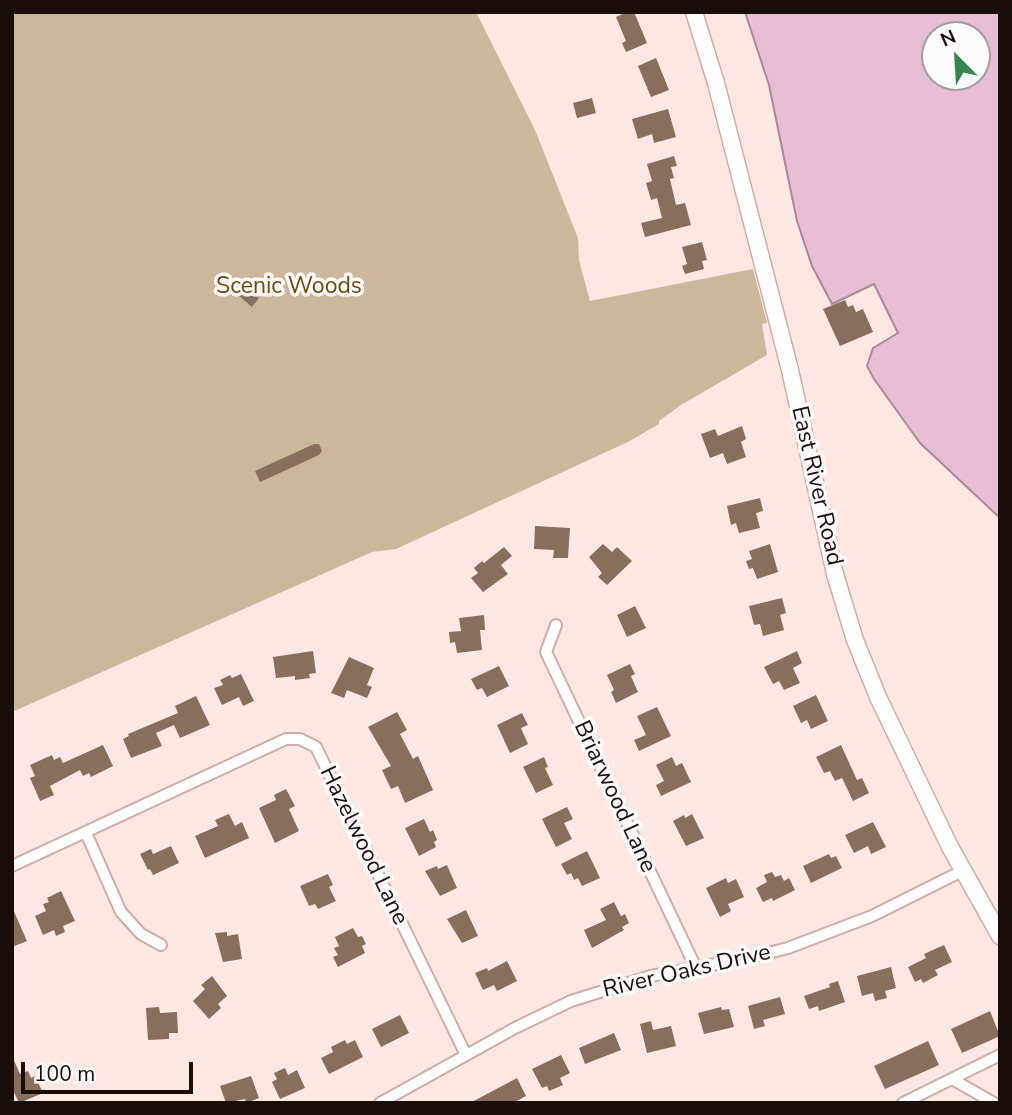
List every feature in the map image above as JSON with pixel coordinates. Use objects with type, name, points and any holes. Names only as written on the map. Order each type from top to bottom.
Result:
[{"type":"main road","name":"East River Road","points":[[694,12],[716,83],[790,370],[844,607],[878,697],[962,871],[1000,936]]},
{"type":"street","name":"Briarwood Lane","points":[[556,625],[546,652],[695,968]]},
{"type":"street","name":"Hazelwood Lane","points":[[12,866],[286,739],[300,739],[316,747],[466,1055]]},
{"type":"street","points":[[86,833],[121,912],[141,934],[161,945]]},
{"type":"street","name":"River Oaks Drive","points":[[380,1103],[514,1028],[571,1001],[634,980],[758,956],[830,933],[920,894],[962,871]]},
{"type":"street","points":[[903,1103],[1000,1055]]},
{"type":"street","points":[[952,1079],[994,1103]]},
{"type":"green space","name":"Scenic Woods","points":[[12,12],[476,12],[535,130],[578,238],[579,260],[590,301],[753,269],[767,323],[762,324],[767,355],[681,405],[659,421],[659,424],[630,441],[396,549],[372,552],[12,712]]},
{"type":"shaded area","points":[[745,12],[1000,12],[1000,518],[920,443],[867,366],[873,348],[898,333],[874,284],[832,304],[812,266],[797,221],[769,85]]},
{"type":"building","points":[[634,12],[647,43],[626,52],[622,43],[626,41],[616,17]]},
{"type":"building","points":[[656,58],[669,90],[651,97],[638,66]]},
{"type":"building","points":[[592,98],[596,113],[577,118],[573,103]]},
{"type":"building","points":[[668,109],[676,137],[654,143],[652,134],[638,139],[632,119]]},
{"type":"building","points":[[674,156],[677,166],[671,167],[674,178],[670,179],[676,205],[685,203],[691,225],[645,237],[641,223],[662,218],[657,198],[651,200],[646,183],[652,181],[647,164]]},
{"type":"building","points":[[702,242],[707,260],[702,261],[704,269],[685,274],[682,266],[687,264],[682,247]]},
{"type":"building","points":[[252,279],[260,285],[253,293],[259,298],[252,307],[239,296]]},
{"type":"building","points":[[845,300],[848,307],[853,305],[856,312],[863,309],[873,332],[840,346],[823,309]]},
{"type":"building","points":[[742,426],[746,439],[741,442],[746,457],[727,464],[723,453],[710,458],[701,434],[715,429],[718,436]]},
{"type":"building","points":[[319,444],[322,451],[319,455],[260,482],[255,471]]},
{"type":"building","points":[[760,498],[763,511],[756,513],[760,528],[739,533],[736,523],[731,525],[727,506]]},
{"type":"building","points":[[535,526],[570,528],[568,558],[553,558],[554,550],[534,549]]},
{"type":"building","points":[[603,544],[612,552],[617,547],[632,561],[607,585],[598,577],[602,573],[589,557]]},
{"type":"building","points":[[770,544],[778,572],[757,579],[753,568],[749,569],[746,561],[752,559],[749,551]]},
{"type":"building","points":[[504,547],[512,556],[501,565],[508,574],[483,592],[471,578],[478,573],[474,568]]},
{"type":"building","points":[[782,598],[786,613],[780,615],[784,630],[763,636],[760,624],[754,625],[749,606]]},
{"type":"building","points":[[635,606],[646,628],[627,637],[617,615]]},
{"type":"building","points":[[484,615],[485,630],[480,630],[482,650],[457,653],[455,642],[450,643],[449,632],[461,631],[459,618]]},
{"type":"building","points":[[313,651],[316,673],[309,674],[310,678],[276,678],[273,657]]},
{"type":"building","points":[[797,651],[802,663],[793,668],[800,683],[784,690],[779,681],[773,684],[764,667]]},
{"type":"building","points":[[349,657],[374,668],[367,685],[372,687],[367,698],[347,690],[344,698],[331,693]]},
{"type":"building","points":[[630,664],[635,674],[631,676],[638,692],[616,703],[607,675]]},
{"type":"building","points":[[499,666],[509,686],[487,697],[482,688],[477,690],[471,679]]},
{"type":"building","points":[[241,674],[254,701],[243,706],[239,697],[222,705],[214,688],[223,685],[220,680]]},
{"type":"building","points":[[816,695],[828,721],[811,729],[807,720],[801,723],[793,706]]},
{"type":"building","points":[[196,696],[210,725],[180,738],[174,725],[156,733],[162,746],[131,758],[123,739],[129,736],[128,734],[178,713],[175,706]]},
{"type":"building","points":[[657,707],[671,736],[639,751],[634,740],[646,735],[637,716]]},
{"type":"building","points":[[397,712],[407,730],[400,734],[413,759],[418,756],[433,790],[405,803],[398,786],[391,789],[382,770],[391,766],[368,727]]},
{"type":"building","points":[[522,713],[528,725],[521,728],[528,744],[510,753],[497,725]]},
{"type":"building","points":[[103,745],[113,766],[91,777],[89,773],[83,776],[80,770],[50,786],[54,795],[40,801],[30,778],[35,776],[30,765],[52,755],[54,760],[60,757],[63,763]]},
{"type":"building","points":[[841,745],[857,780],[862,778],[869,793],[853,801],[842,778],[835,781],[830,771],[824,773],[816,757]]},
{"type":"building","points":[[544,757],[548,767],[545,768],[553,785],[536,793],[523,767]]},
{"type":"building","points":[[672,757],[676,766],[682,763],[691,782],[661,796],[656,785],[664,781],[656,765]]},
{"type":"building","points":[[286,789],[295,806],[289,809],[299,831],[275,843],[259,808],[276,800],[274,795]]},
{"type":"building","points":[[567,807],[573,819],[564,823],[572,839],[556,847],[542,819]]},
{"type":"building","points":[[229,814],[235,826],[242,822],[249,838],[205,858],[195,836],[218,826],[215,820]]},
{"type":"building","points":[[692,814],[704,838],[686,846],[673,821]]},
{"type":"building","points":[[424,819],[437,840],[434,842],[436,847],[419,856],[405,828]]},
{"type":"building","points":[[873,822],[886,847],[871,854],[868,846],[854,853],[845,835]]},
{"type":"building","points":[[171,846],[179,863],[153,875],[140,854],[151,849],[153,854]]},
{"type":"building","points":[[587,851],[600,878],[582,886],[578,878],[574,880],[571,873],[567,875],[561,864]]},
{"type":"building","points":[[829,854],[831,858],[836,856],[842,868],[811,883],[803,866]]},
{"type":"building","points":[[447,865],[457,888],[440,896],[425,871]]},
{"type":"building","points":[[772,872],[775,877],[781,875],[784,881],[789,878],[795,890],[773,901],[772,898],[763,902],[756,888],[767,882],[764,875]]},
{"type":"building","points":[[328,874],[333,885],[329,887],[336,901],[318,909],[315,904],[309,906],[300,886]]},
{"type":"building","points":[[726,878],[728,883],[736,879],[744,897],[728,904],[731,911],[720,917],[706,888]]},
{"type":"building","points":[[61,891],[75,921],[63,926],[65,932],[56,936],[54,930],[43,935],[35,916],[46,911],[43,904],[49,902],[47,898]]},
{"type":"building","points":[[614,902],[621,916],[625,914],[629,923],[622,927],[624,930],[592,948],[584,930],[606,920],[600,909]]},
{"type":"building","points":[[12,907],[27,941],[12,947]]},
{"type":"building","points":[[466,910],[478,936],[462,943],[447,919]]},
{"type":"building","points":[[353,928],[366,944],[362,946],[365,953],[338,967],[333,957],[338,955],[334,948],[339,946],[335,937]]},
{"type":"building","points":[[227,932],[227,936],[238,934],[242,959],[223,962],[215,933]]},
{"type":"building","points":[[944,945],[952,962],[935,970],[938,975],[923,983],[921,979],[915,982],[908,967],[926,958],[924,954]]},
{"type":"building","points":[[507,961],[517,981],[497,991],[494,985],[483,990],[475,973],[487,968],[488,971]]},
{"type":"building","points":[[891,967],[896,988],[885,991],[887,998],[875,1001],[873,993],[862,996],[857,976]]},
{"type":"building","points":[[212,976],[227,996],[218,1004],[221,1008],[209,1019],[193,1001],[205,989],[201,985]]},
{"type":"building","points":[[838,981],[845,1002],[819,1011],[818,1006],[809,1009],[804,996],[830,987],[829,984]]},
{"type":"building","points":[[780,997],[785,1014],[763,1020],[765,1026],[754,1029],[748,1006]]},
{"type":"building","points":[[159,1007],[160,1013],[177,1012],[178,1033],[169,1033],[169,1039],[148,1040],[146,1008]]},
{"type":"building","points":[[721,1007],[722,1010],[729,1009],[734,1027],[704,1034],[698,1013]]},
{"type":"building","points":[[990,1011],[1000,1036],[962,1053],[951,1029]]},
{"type":"building","points":[[400,1015],[409,1033],[381,1047],[372,1029]]},
{"type":"building","points":[[651,1021],[653,1030],[671,1026],[676,1046],[647,1053],[640,1024]]},
{"type":"building","points":[[614,1033],[621,1050],[585,1064],[579,1048]]},
{"type":"building","points":[[345,1040],[347,1044],[355,1040],[363,1057],[329,1074],[321,1058],[333,1052],[331,1047]]},
{"type":"building","points":[[928,1041],[939,1065],[885,1089],[874,1066]]},
{"type":"building","points":[[561,1055],[570,1073],[560,1078],[563,1085],[549,1091],[547,1086],[542,1088],[532,1069]]},
{"type":"building","points":[[12,1056],[20,1074],[28,1071],[31,1078],[35,1076],[43,1093],[19,1103],[12,1088]]},
{"type":"building","points":[[285,1068],[288,1075],[297,1070],[305,1088],[280,1099],[272,1082],[277,1079],[274,1073]]},
{"type":"building","points":[[251,1076],[259,1098],[246,1103],[245,1099],[226,1103],[220,1086]]},
{"type":"building","points":[[517,1078],[526,1096],[513,1103],[470,1103]]}]
